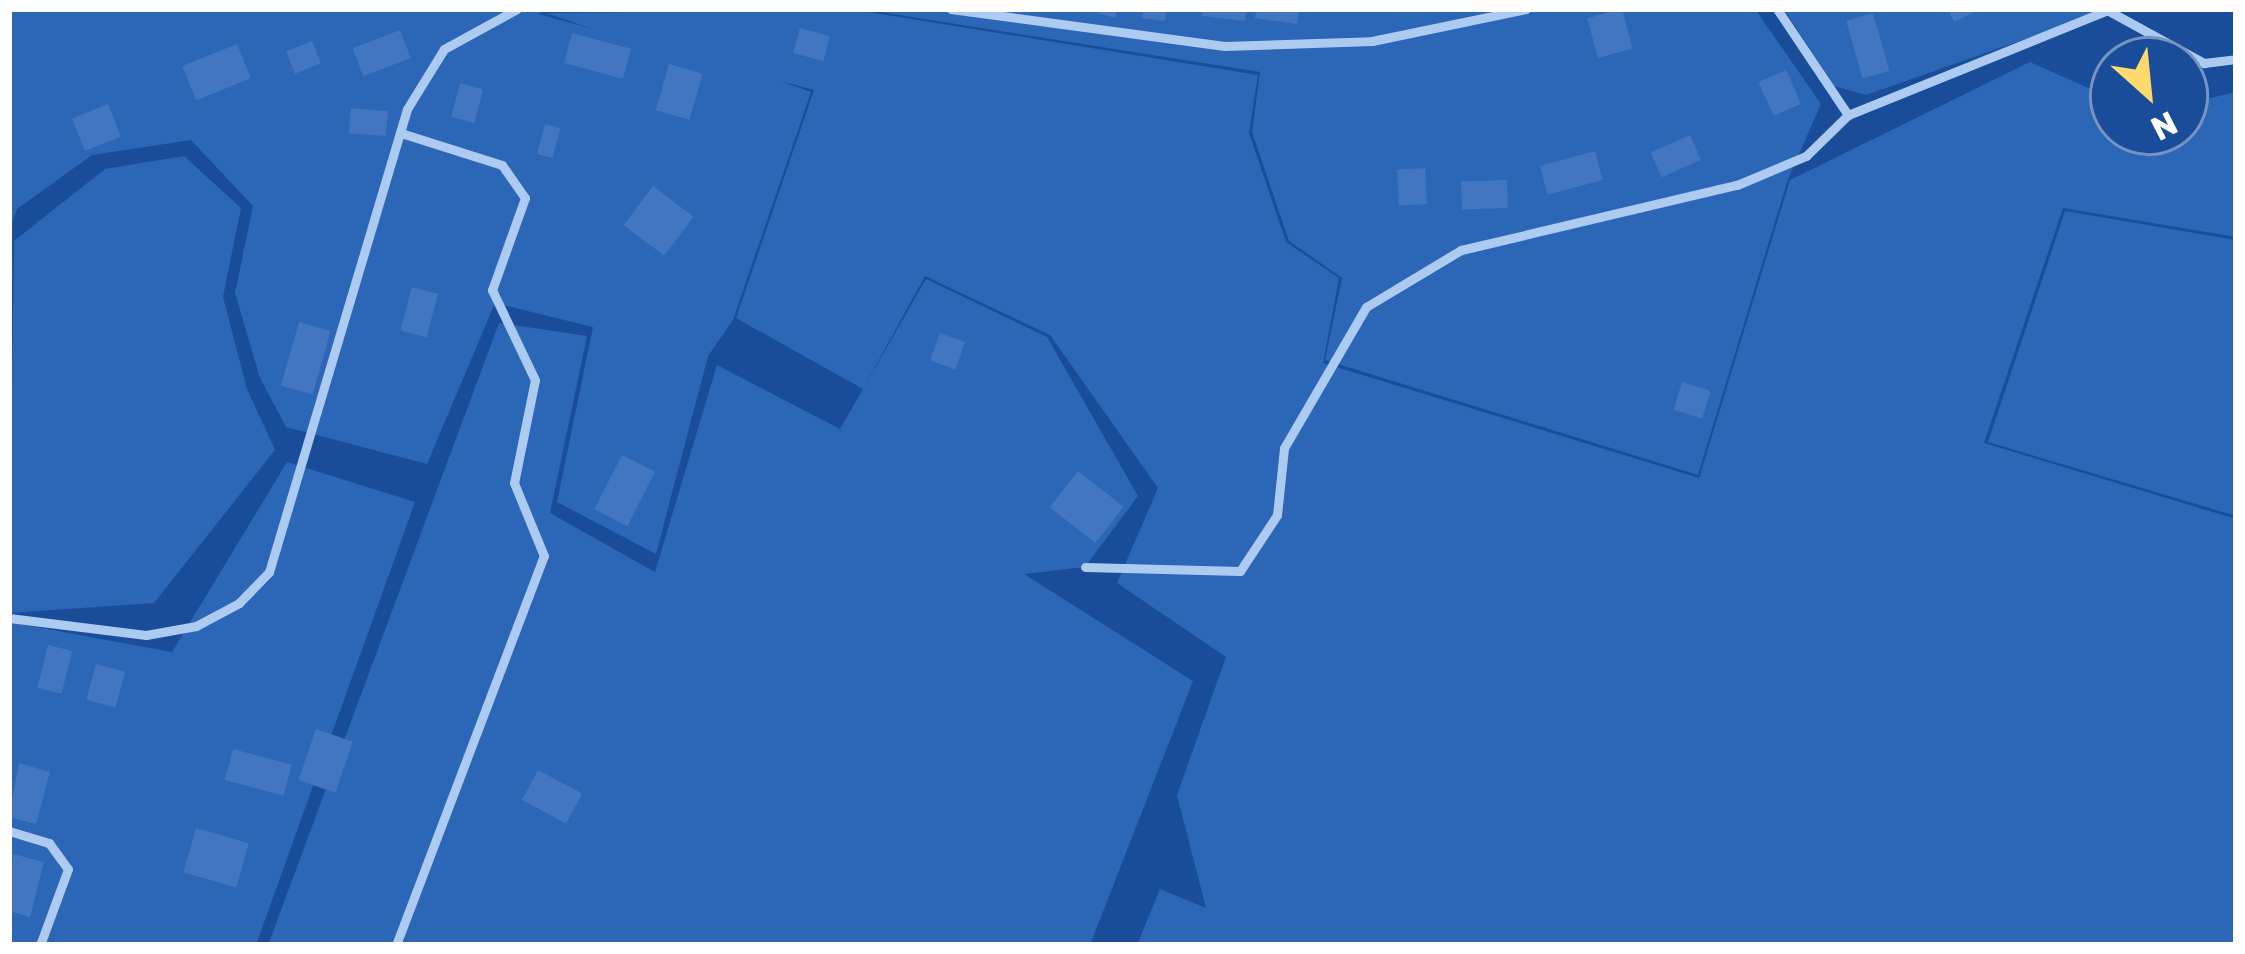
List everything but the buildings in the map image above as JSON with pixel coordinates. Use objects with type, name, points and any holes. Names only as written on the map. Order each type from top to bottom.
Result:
[{"type":"lane","points":[[9,618],[146,635],[196,626],[239,603],[269,572],[406,109],[444,49],[517,9]]},
{"type":"lane","points":[[951,9],[1226,46],[1372,41],[1526,9]]},
{"type":"lane","points":[[1778,9],[1848,115]]},
{"type":"lane","points":[[1085,567],[1240,571],[1277,515],[1284,448],[1366,307],[1461,250],[1737,185],[1806,156],[1848,115],[2109,9],[2204,63],[2236,59]]},
{"type":"lane","points":[[396,945],[544,556],[514,483],[535,380],[492,290],[525,198],[502,165],[401,134]]},
{"type":"lane","points":[[9,831],[49,843],[68,869],[40,945]]},
{"type":"shaded area","points":[[9,9],[550,9],[538,14],[593,29],[546,13],[850,9],[1258,75],[1249,133],[1286,242],[1339,278],[1323,363],[1699,478],[1790,180],[2030,62],[2089,88],[2089,156],[2209,156],[2209,98],[2236,92],[2236,237],[2063,208],[1984,443],[2236,519],[2236,945],[1137,945],[1160,889],[1206,908],[1177,795],[1226,657],[1117,583],[1158,488],[1050,335],[925,276],[863,389],[736,318],[814,90],[780,81],[811,92],[733,320],[708,356],[656,554],[557,502],[593,327],[495,303],[427,464],[286,427],[260,378],[235,293],[253,206],[191,140],[92,155],[17,209],[9,231]]},
{"type":"shaded area","points":[[861,9],[1755,9],[1821,104],[1788,179],[1698,475],[1325,360],[1342,278],[1289,241],[1252,132],[1260,72]]},
{"type":"shaded area","points":[[1784,9],[2111,9],[1866,95],[1834,86]]},
{"type":"shaded area","points":[[184,156],[241,208],[223,297],[247,389],[275,450],[154,603],[9,613],[14,241],[105,169]]},
{"type":"shaded area","points":[[2065,211],[2236,240],[2236,516],[1988,442]]},
{"type":"shaded area","points":[[926,279],[1047,337],[1138,496],[1085,567],[1024,574],[1193,681],[1090,945],[268,945],[499,323],[587,336],[550,513],[655,572],[717,365],[840,429]]},
{"type":"shaded area","points":[[287,462],[415,502],[256,945],[9,945],[9,622],[172,652]]}]
